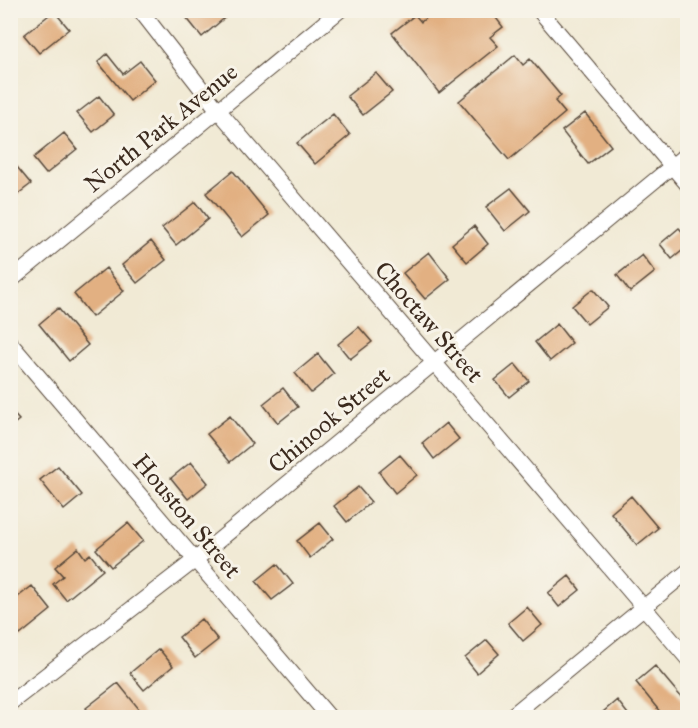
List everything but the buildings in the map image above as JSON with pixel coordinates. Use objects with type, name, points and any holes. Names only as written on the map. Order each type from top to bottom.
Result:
[{"type":"street","name":"Choctaw Street","points":[[140,10],[218,110],[687,659]]},
{"type":"street","name":"North Park Avenue","points":[[10,281],[339,10]]},
{"type":"street","points":[[539,10],[687,185]]},
{"type":"street","name":"Chinook Street","points":[[10,703],[195,560],[687,153]]},
{"type":"street","name":"Houston Street","points":[[10,343],[330,717]]},
{"type":"street","points":[[509,717],[687,571]]}]
